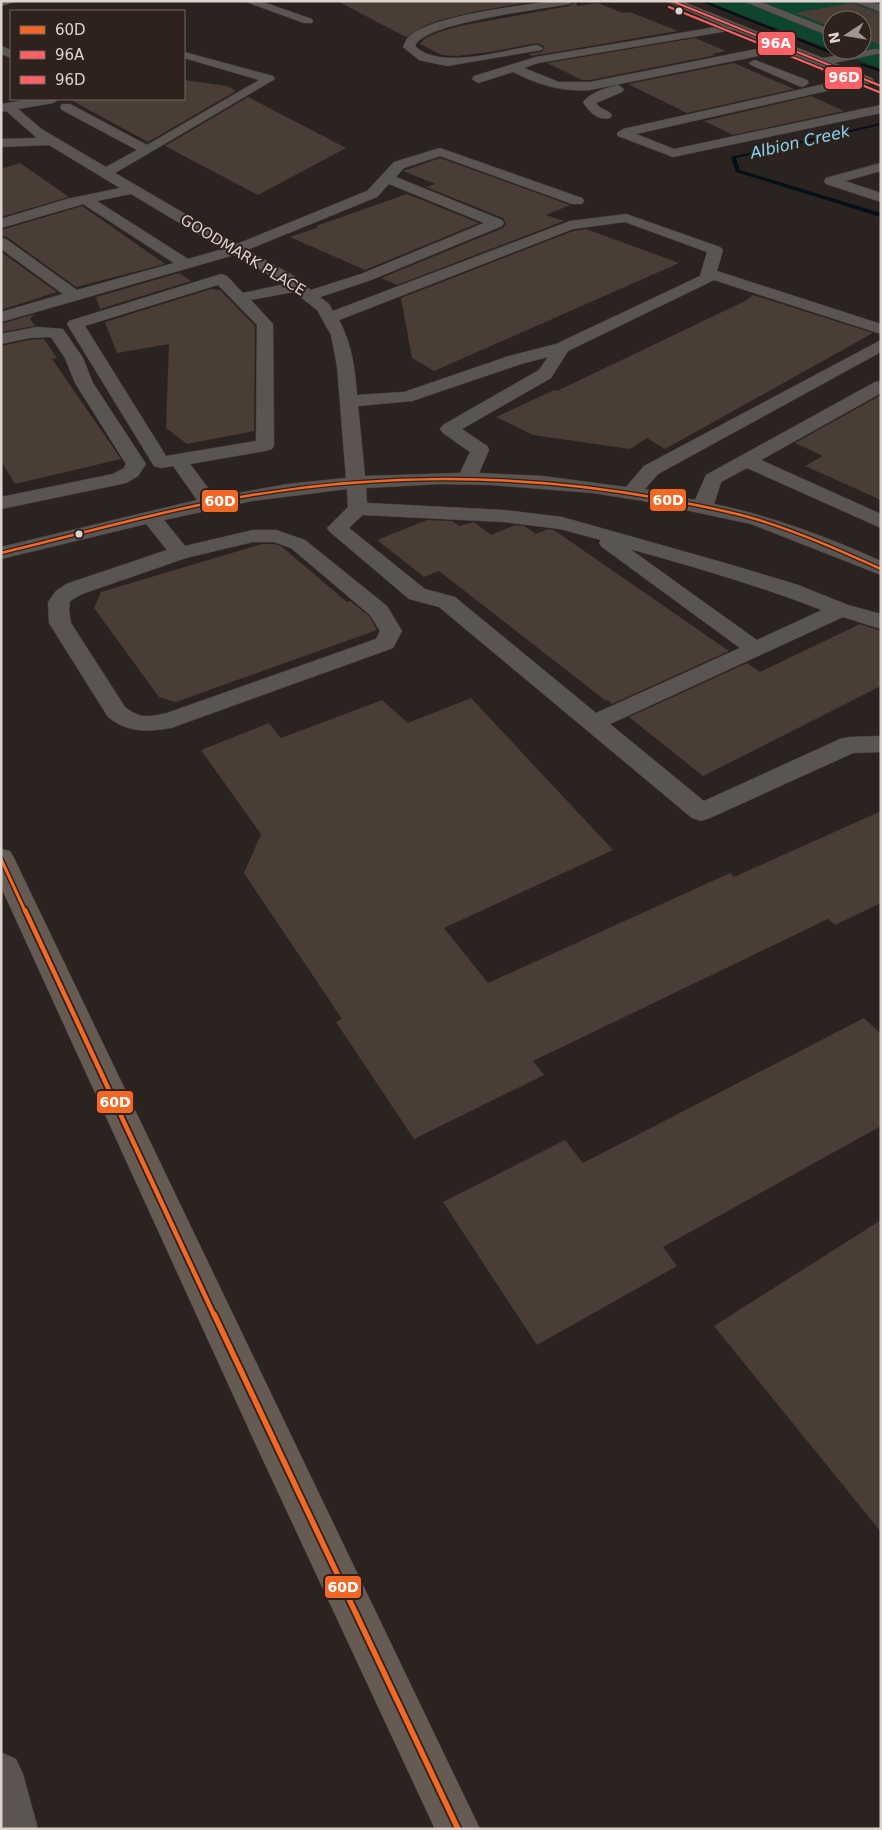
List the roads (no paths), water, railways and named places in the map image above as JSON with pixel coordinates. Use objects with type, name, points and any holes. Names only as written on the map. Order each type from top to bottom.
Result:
[{"type":"main road","points":[[1,3],[13,1]]},
{"type":"main road","points":[[1,858],[307,1512],[458,1829]]},
{"type":"street","points":[[249,1],[308,21]]},
{"type":"street","points":[[547,46],[452,63],[440,63],[426,59],[409,47],[415,36],[440,26],[569,1]]},
{"type":"street","points":[[671,1],[881,86]]},
{"type":"street","points":[[748,1],[822,30]]},
{"type":"street","points":[[857,1],[881,9]]},
{"type":"street","points":[[680,22],[708,16]]},
{"type":"street","points":[[478,79],[536,60],[734,27]]},
{"type":"street","points":[[699,32],[716,40]]},
{"type":"street","points":[[734,47],[803,83]]},
{"type":"street","points":[[606,115],[594,110],[589,102],[598,96],[624,87],[753,58],[784,47]]},
{"type":"street","points":[[822,62],[878,53]]},
{"type":"street","points":[[514,68],[548,85],[572,88],[753,58],[801,54]]},
{"type":"street","points":[[105,172],[147,150],[269,79],[185,55]]},
{"type":"street","points":[[864,79],[623,133],[673,153],[881,109]]},
{"type":"street","points":[[12,108],[48,100]]},
{"type":"street","points":[[12,108],[66,107],[80,100]]},
{"type":"street","points":[[66,107],[147,150]]},
{"type":"street","name":"GOODMARK PLACE","points":[[12,108],[38,133],[304,291],[323,307],[339,335],[346,366],[350,436],[357,483],[358,509]]},
{"type":"street","points":[[1,143],[52,141]]},
{"type":"street","points":[[1,317],[236,250],[280,230],[372,194],[399,165],[440,152],[577,201]]},
{"type":"street","points":[[881,167],[831,181],[881,198]]},
{"type":"street","points":[[240,298],[304,291],[366,277],[497,223],[387,178]]},
{"type":"street","points":[[1,224],[85,199],[133,189]]},
{"type":"street","points":[[85,199],[186,264]]},
{"type":"street","points":[[330,318],[570,225],[626,218],[714,250],[707,279],[562,348],[515,360],[406,397],[348,401]]},
{"type":"street","points":[[1,242],[74,296]]},
{"type":"street","points":[[709,273],[881,329]]},
{"type":"street","points":[[221,279],[265,324],[265,445],[178,460],[162,462],[75,324],[221,279]]},
{"type":"street","points":[[1,339],[37,332],[57,333],[74,358],[84,383],[136,464],[132,472],[119,479],[122,506],[180,553]]},
{"type":"street","points":[[631,493],[651,470],[881,346]]},
{"type":"street","points":[[467,479],[480,450],[449,429],[545,374],[562,348]]},
{"type":"street","points":[[702,508],[713,479],[881,386]]},
{"type":"street","points":[[178,460],[210,504]]},
{"type":"street","points":[[746,460],[881,522]]},
{"type":"street","points":[[1,503],[122,506],[210,504],[288,490],[429,477],[534,480],[631,493],[765,522],[879,567]]},
{"type":"street","points":[[1,553],[122,506]]},
{"type":"street","points":[[881,622],[867,616],[841,610],[790,590],[725,569],[562,522],[504,516],[358,509],[337,528],[417,594],[447,602],[701,812],[849,745],[881,744]]},
{"type":"street","points":[[594,532],[756,648]]},
{"type":"street","points":[[253,536],[276,536],[298,544],[379,611],[391,631],[385,643],[364,652],[171,720],[141,725],[126,722],[116,712],[60,623],[57,608],[62,596],[74,589],[180,553],[253,536]]},
{"type":"street","points":[[593,723],[841,610]]},
{"type":"street","points":[[1,1774],[16,1829]]},
{"type":"waterway","name":"Albion Creek","points":[[704,2],[822,49]]},
{"type":"waterway","name":"Albion Creek","points":[[861,64],[881,71]]},
{"type":"waterway","name":"Albion Creek","points":[[881,124],[733,157],[738,171],[881,215]]}]
